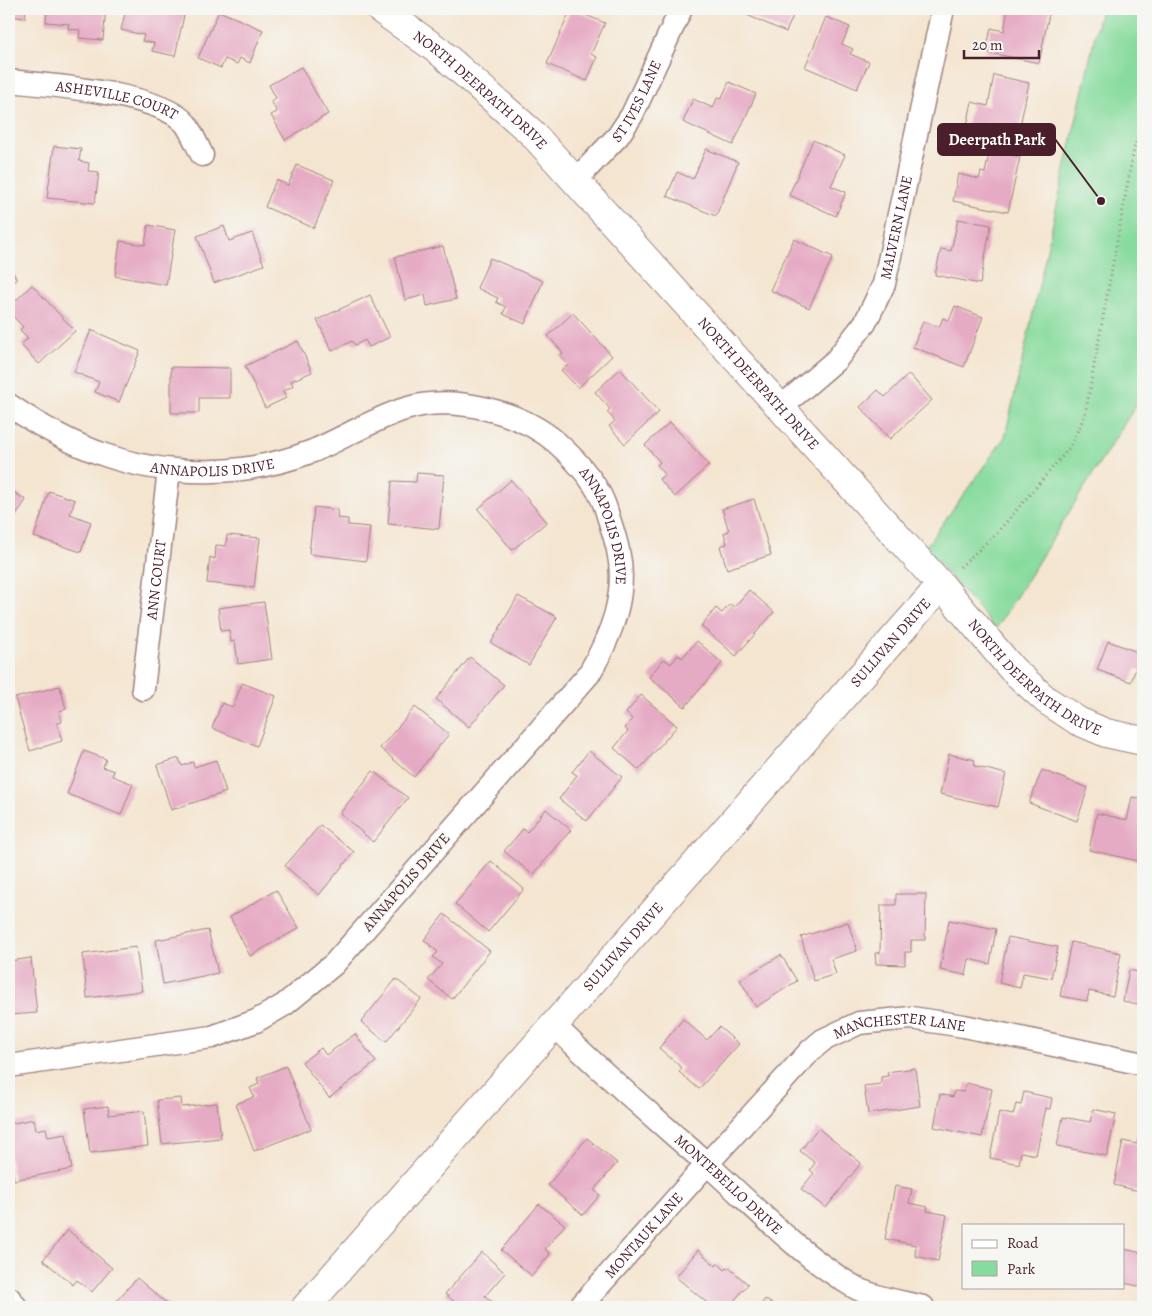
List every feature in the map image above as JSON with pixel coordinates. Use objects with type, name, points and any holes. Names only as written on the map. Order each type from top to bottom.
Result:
[{"type":"street","name":"NORTH DEERPATH DRIVE","points":[[380,9],[439,51],[532,133],[941,585],[1012,669],[1046,700],[1085,724],[1106,733],[1143,741]]},
{"type":"street","name":"ST IVES LANE","points":[[575,181],[618,136],[632,115],[681,9]]},
{"type":"street","name":"MALVERN LANE","points":[[780,408],[836,360],[865,323],[884,284],[943,9]]},
{"type":"street","name":"ASHEVILLE COURT","points":[[9,81],[92,90],[160,107],[172,113],[186,124],[202,155]]},
{"type":"street","name":"ANNAPOLIS DRIVE","points":[[9,405],[43,429],[84,449],[124,462],[169,470],[213,471],[249,468],[282,461],[313,451],[407,408],[466,405],[501,412],[520,419],[544,432],[576,460],[603,501],[618,550],[622,580],[620,601],[604,648],[589,674],[334,964],[284,1005],[256,1021],[212,1038],[9,1066]]},
{"type":"street","name":"ANN COURT","points":[[143,689],[169,470]]},
{"type":"street","name":"SULLIVAN DRIVE","points":[[306,1307],[941,585]]},
{"type":"street","name":"MANCHESTER LANE","points":[[707,1164],[811,1050],[823,1040],[859,1023],[911,1018],[964,1026],[1143,1064]]},
{"type":"street","name":"MONTEBELLO DRIVE","points":[[555,1026],[602,1073],[707,1164],[802,1251],[852,1286],[870,1294],[923,1307]]},
{"type":"street","name":"MONTAUK LANE","points":[[580,1307],[707,1164]]},
{"type":"street","points":[[9,1298],[16,1307]]},
{"type":"path","points":[[941,585],[996,534],[1070,447],[1085,415],[1134,149],[1143,120]]},
{"type":"green space","points":[[1101,9],[1143,9],[1143,394],[996,629],[925,548],[1005,437]]},
{"type":"building","points":[[9,9],[26,9],[25,18],[9,16]]},
{"type":"building","points":[[47,9],[106,9],[103,40],[79,38],[80,30],[68,29],[69,24],[46,22]]},
{"type":"building","points":[[126,9],[185,11],[175,56],[152,51],[154,43],[142,41],[144,35],[121,30]]},
{"type":"building","points":[[571,9],[605,23],[591,54],[597,57],[587,81],[547,64]]},
{"type":"building","points":[[733,9],[796,9],[786,32]]},
{"type":"building","points":[[1008,9],[1050,9],[1039,63],[986,52],[991,28],[1004,31]]},
{"type":"building","points":[[219,11],[263,30],[250,63],[240,58],[237,64],[225,59],[221,68],[198,58]]},
{"type":"building","points":[[826,17],[850,27],[842,44],[853,49],[850,54],[869,62],[857,89],[805,67]]},
{"type":"building","points":[[301,67],[328,114],[285,140],[271,115],[277,112],[271,101],[276,98],[269,85]]},
{"type":"building","points":[[994,75],[1029,83],[1017,140],[966,130],[972,102],[988,106]]},
{"type":"building","points":[[729,82],[756,94],[733,145],[683,122],[693,99],[713,108],[717,98],[721,99]]},
{"type":"building","points":[[813,140],[845,155],[831,186],[846,192],[836,216],[789,195]]},
{"type":"building","points":[[54,146],[81,149],[79,161],[89,163],[88,171],[99,172],[95,203],[47,198]]},
{"type":"building","points":[[706,149],[738,162],[716,216],[667,196],[677,172],[693,179]]},
{"type":"building","points":[[990,150],[1020,157],[1008,212],[953,201],[958,174],[979,179],[981,172],[985,173]]},
{"type":"building","points":[[297,165],[334,180],[314,228],[265,207],[276,180],[288,185]]},
{"type":"building","points":[[958,219],[991,225],[980,284],[935,275],[941,249],[951,251]]},
{"type":"building","points":[[148,225],[175,230],[166,285],[115,276],[120,241],[145,245]]},
{"type":"building","points":[[224,226],[229,241],[252,233],[264,265],[214,283],[197,236]]},
{"type":"building","points":[[794,239],[833,257],[809,308],[770,290]]},
{"type":"building","points":[[443,246],[456,299],[427,306],[425,295],[405,300],[395,257]]},
{"type":"building","points":[[490,258],[543,281],[525,324],[503,314],[506,307],[496,302],[498,298],[477,288]]},
{"type":"building","points":[[9,265],[17,280],[9,284]]},
{"type":"building","points":[[32,285],[75,331],[39,364],[21,345],[28,338],[20,330],[23,327],[9,312],[9,307]]},
{"type":"building","points":[[370,295],[390,337],[369,347],[365,340],[355,345],[352,341],[332,351],[317,320]]},
{"type":"building","points":[[955,306],[983,317],[964,367],[913,347],[923,321],[939,327],[943,318],[949,321]]},
{"type":"building","points":[[573,313],[612,356],[578,388],[561,370],[568,365],[560,356],[563,353],[548,336]]},
{"type":"building","points":[[91,330],[140,351],[119,402],[95,392],[99,382],[74,372]]},
{"type":"building","points":[[298,341],[312,372],[291,381],[293,386],[283,391],[286,398],[265,408],[245,366]]},
{"type":"building","points":[[171,367],[230,368],[230,398],[199,398],[199,413],[171,413]]},
{"type":"building","points":[[620,369],[659,412],[625,444],[609,426],[615,421],[607,412],[610,409],[595,392]]},
{"type":"building","points":[[909,374],[932,400],[890,439],[860,407],[878,390],[885,397]]},
{"type":"building","points":[[670,422],[709,465],[675,497],[659,479],[665,474],[657,465],[660,462],[645,445]]},
{"type":"building","points":[[417,473],[444,475],[439,529],[388,524],[392,481],[416,482]]},
{"type":"building","points":[[511,480],[547,522],[512,550],[478,509]]},
{"type":"building","points":[[9,489],[26,500],[9,526]]},
{"type":"building","points":[[49,491],[75,500],[70,514],[91,522],[81,552],[34,537]]},
{"type":"building","points":[[754,499],[771,555],[727,569],[720,546],[727,544],[724,533],[729,531],[722,509]]},
{"type":"building","points":[[314,507],[338,510],[337,518],[348,519],[348,525],[370,527],[366,561],[309,554]]},
{"type":"building","points":[[227,535],[260,538],[254,588],[207,583],[210,557],[215,559],[216,545],[226,546]]},
{"type":"building","points":[[749,590],[774,612],[736,656],[701,626],[716,608],[722,613],[730,604],[734,607]]},
{"type":"building","points":[[518,596],[557,617],[529,665],[491,643]]},
{"type":"building","points":[[264,602],[272,659],[238,664],[235,641],[231,642],[229,630],[221,631],[218,608]]},
{"type":"building","points":[[697,641],[722,663],[685,707],[649,677],[664,659],[671,664],[678,655],[682,658]]},
{"type":"building","points":[[1108,641],[1143,654],[1143,671],[1136,668],[1131,682],[1097,670]]},
{"type":"building","points":[[470,657],[504,685],[469,727],[436,699]]},
{"type":"building","points":[[242,683],[276,696],[257,746],[212,728],[222,703],[233,707]]},
{"type":"building","points":[[60,686],[66,709],[59,711],[62,722],[57,723],[62,741],[30,751],[15,698]]},
{"type":"building","points":[[641,695],[677,726],[639,770],[614,748],[628,731],[625,728],[632,719],[626,713]]},
{"type":"building","points":[[415,707],[449,734],[414,777],[380,748]]},
{"type":"building","points":[[84,751],[106,759],[103,767],[114,771],[112,776],[133,784],[121,815],[67,794]]},
{"type":"building","points":[[589,751],[622,777],[587,821],[559,799],[577,775],[572,772]]},
{"type":"building","points":[[949,754],[975,760],[974,766],[1006,774],[998,807],[940,794]]},
{"type":"building","points":[[179,758],[182,766],[193,762],[194,767],[216,760],[226,792],[171,810],[157,765]]},
{"type":"building","points":[[1042,770],[1088,788],[1077,821],[1029,803]]},
{"type":"building","points":[[373,771],[408,798],[373,842],[340,813]]},
{"type":"building","points":[[1132,797],[1143,799],[1143,862],[1089,850],[1097,813],[1127,820]]},
{"type":"building","points":[[546,809],[571,830],[533,875],[504,851],[523,829],[527,832]]},
{"type":"building","points":[[320,825],[354,852],[319,895],[285,866]]},
{"type":"building","points":[[491,861],[524,889],[488,932],[455,904]]},
{"type":"building","points":[[276,890],[299,928],[250,956],[230,917]]},
{"type":"building","points":[[896,894],[926,894],[925,940],[911,940],[911,952],[905,952],[905,965],[876,964],[875,953],[880,953],[881,905],[896,905]]},
{"type":"building","points":[[444,914],[490,951],[452,999],[428,980],[442,964],[433,957],[438,952],[424,940]]},
{"type":"building","points":[[949,920],[996,929],[990,964],[969,959],[966,975],[940,970]]},
{"type":"building","points":[[848,922],[857,951],[831,959],[836,974],[814,981],[801,937]]},
{"type":"building","points":[[208,930],[218,973],[163,984],[156,940]]},
{"type":"building","points":[[1008,937],[1058,947],[1051,978],[1023,973],[1020,988],[999,983]]},
{"type":"building","points":[[1071,942],[1121,953],[1113,996],[1089,991],[1087,1001],[1060,996]]},
{"type":"building","points":[[136,947],[142,991],[87,998],[83,954]]},
{"type":"building","points":[[781,955],[797,981],[756,1007],[740,980]]},
{"type":"building","points":[[31,958],[37,1013],[9,1015],[9,961]]},
{"type":"building","points":[[1129,970],[1143,973],[1143,1005],[1123,1001]]},
{"type":"building","points":[[396,979],[421,999],[386,1042],[361,1022]]},
{"type":"building","points":[[683,1019],[707,1040],[719,1027],[739,1044],[699,1089],[679,1072],[682,1068],[659,1048]]},
{"type":"building","points":[[355,1034],[376,1062],[329,1098],[302,1062],[321,1048],[326,1055]]},
{"type":"building","points":[[286,1066],[311,1129],[254,1151],[236,1104],[254,1097],[250,1088],[259,1084],[257,1078]]},
{"type":"building","points":[[915,1068],[920,1106],[868,1114],[864,1086],[881,1084],[881,1077],[888,1076],[887,1072]]},
{"type":"building","points":[[966,1083],[992,1089],[982,1137],[934,1127],[940,1094],[953,1097],[954,1091],[964,1092]]},
{"type":"building","points":[[1024,1092],[1052,1098],[1050,1109],[1046,1108],[1036,1155],[1021,1152],[1019,1164],[990,1158],[999,1112],[1013,1115],[1016,1104],[1021,1105]]},
{"type":"building","points":[[181,1098],[182,1107],[217,1103],[221,1138],[162,1144],[157,1100]]},
{"type":"building","points":[[108,1106],[109,1115],[144,1111],[148,1146],[90,1153],[84,1109]]},
{"type":"building","points":[[1093,1109],[1116,1114],[1107,1156],[1057,1146],[1063,1117],[1090,1122]]},
{"type":"building","points":[[34,1119],[36,1130],[46,1128],[48,1137],[66,1134],[72,1169],[14,1180],[9,1153],[9,1124]]},
{"type":"building","points":[[818,1128],[861,1163],[826,1208],[801,1189],[814,1173],[810,1170],[815,1163],[800,1151]]},
{"type":"building","points":[[1139,1132],[1143,1133],[1143,1192],[1114,1185],[1123,1141],[1137,1144]]},
{"type":"building","points":[[587,1138],[617,1163],[594,1190],[600,1195],[583,1215],[548,1185]]},
{"type":"building","points":[[895,1186],[912,1189],[909,1203],[928,1207],[927,1211],[947,1215],[938,1261],[915,1256],[916,1245],[885,1239]]},
{"type":"building","points":[[539,1204],[565,1225],[545,1249],[550,1254],[532,1276],[501,1250]]},
{"type":"building","points":[[68,1230],[112,1268],[92,1292],[77,1280],[73,1285],[43,1260]]},
{"type":"building","points":[[1124,1249],[1143,1253],[1143,1287],[1124,1283]]},
{"type":"building","points":[[698,1250],[716,1266],[718,1263],[725,1270],[728,1267],[748,1284],[729,1307],[712,1307],[676,1277]]},
{"type":"building","points":[[482,1252],[505,1273],[485,1296],[498,1307],[461,1307],[445,1294]]},
{"type":"building","points":[[137,1278],[171,1307],[111,1307]]},
{"type":"building","points":[[765,1299],[776,1307],[759,1307]]},
{"type":"place","name":"Deerpath Park","points":[[1101,201]]}]
